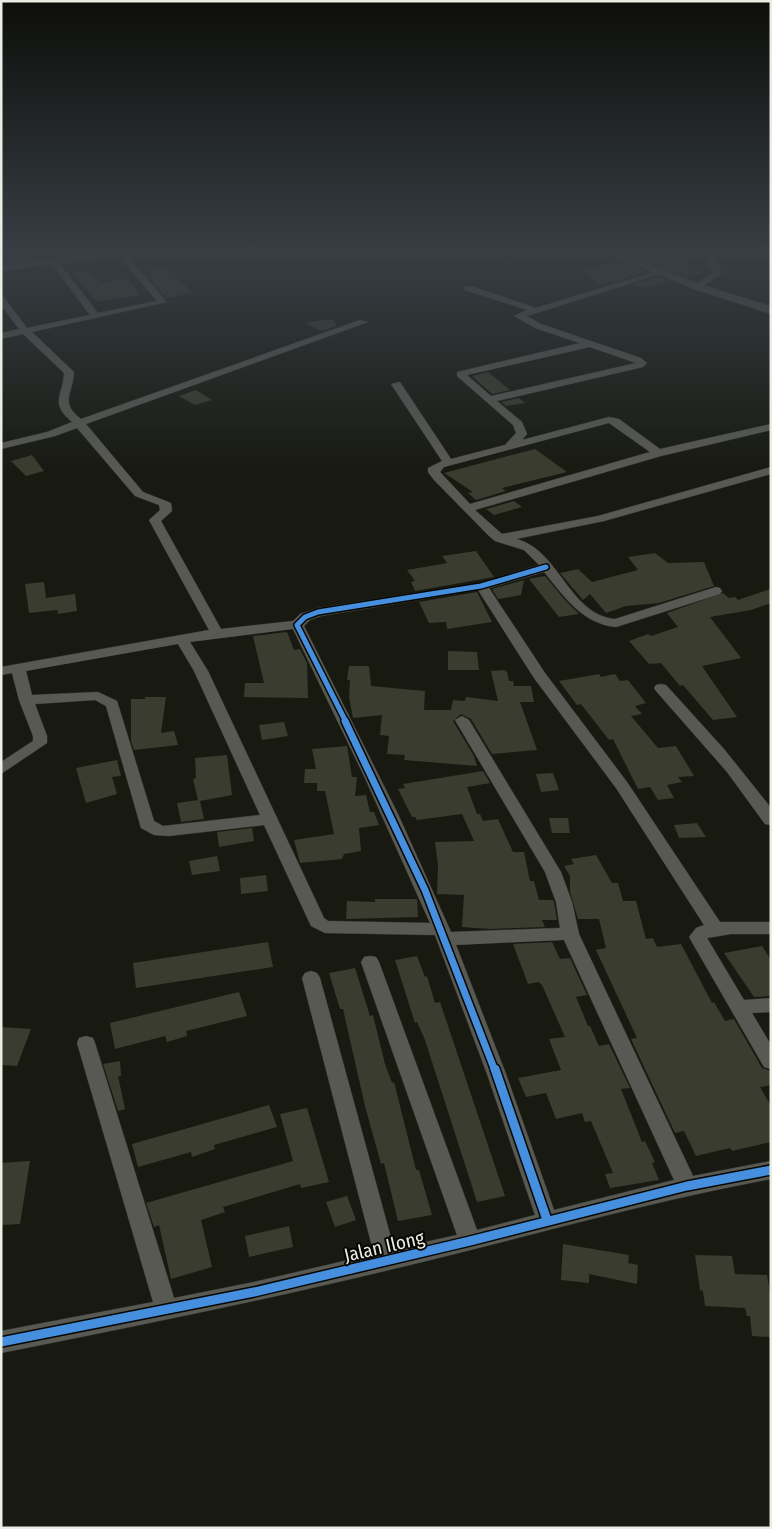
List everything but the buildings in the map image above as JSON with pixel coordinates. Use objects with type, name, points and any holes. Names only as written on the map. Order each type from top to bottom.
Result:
[{"type":"street","points":[[22,326],[69,372],[64,389],[65,409],[139,494],[165,503],[166,511],[155,520],[217,632]]},
{"type":"street","points":[[1,336],[51,326]]},
{"type":"street","points":[[1,446],[51,434],[159,393],[350,326]]},
{"type":"street","points":[[490,399],[636,367],[642,363],[542,326]]},
{"type":"street","points":[[509,447],[522,434],[521,429],[490,399],[460,374],[590,344]]},
{"type":"street","points":[[396,384],[448,462]]},
{"type":"street","points":[[658,453],[615,422],[609,420],[448,462],[436,466],[434,472],[498,538],[526,546],[587,611],[599,620],[609,624],[716,591]]},
{"type":"street","points":[[468,508],[658,453],[771,427]]},
{"type":"street","points":[[498,538],[579,524],[771,470]]},
{"type":"street","points":[[1,671],[217,632],[297,626],[305,617],[318,612],[481,586],[546,566]]},
{"type":"street","points":[[481,586],[539,675],[622,785],[715,928]]},
{"type":"street","points":[[297,626],[354,738],[443,934],[514,1118],[547,1220]]},
{"type":"street","points":[[182,639],[201,671],[313,917],[320,924],[335,927],[443,934],[570,934]]},
{"type":"street","points":[[1,770],[40,743],[40,736],[26,700],[18,668]]},
{"type":"street","points":[[661,688],[760,802],[771,820]]},
{"type":"street","points":[[26,700],[98,696],[112,704],[147,824],[153,829],[169,831],[270,819]]},
{"type":"street","points":[[462,720],[553,872],[564,902],[570,934],[687,1186]]},
{"type":"street","points":[[771,928],[715,928],[702,931],[698,937],[771,1062]]},
{"type":"street","points":[[370,962],[470,1242]]},
{"type":"street","points":[[311,978],[386,1261]]},
{"type":"street","points":[[739,1007],[771,1005]]},
{"type":"street","points":[[86,1043],[166,1308]]},
{"type":"street","name":"Jalan Ilong","points":[[1,1342],[81,1328],[166,1308],[254,1292],[470,1242],[547,1220],[687,1186],[771,1170]]},
{"type":"cycle path","points":[[546,567],[481,586],[318,612],[305,617],[297,625],[372,776],[408,852],[441,929],[497,1074],[547,1220]]},
{"type":"cycle path","points":[[1,1342],[254,1292],[470,1241],[687,1186],[771,1170]]}]
